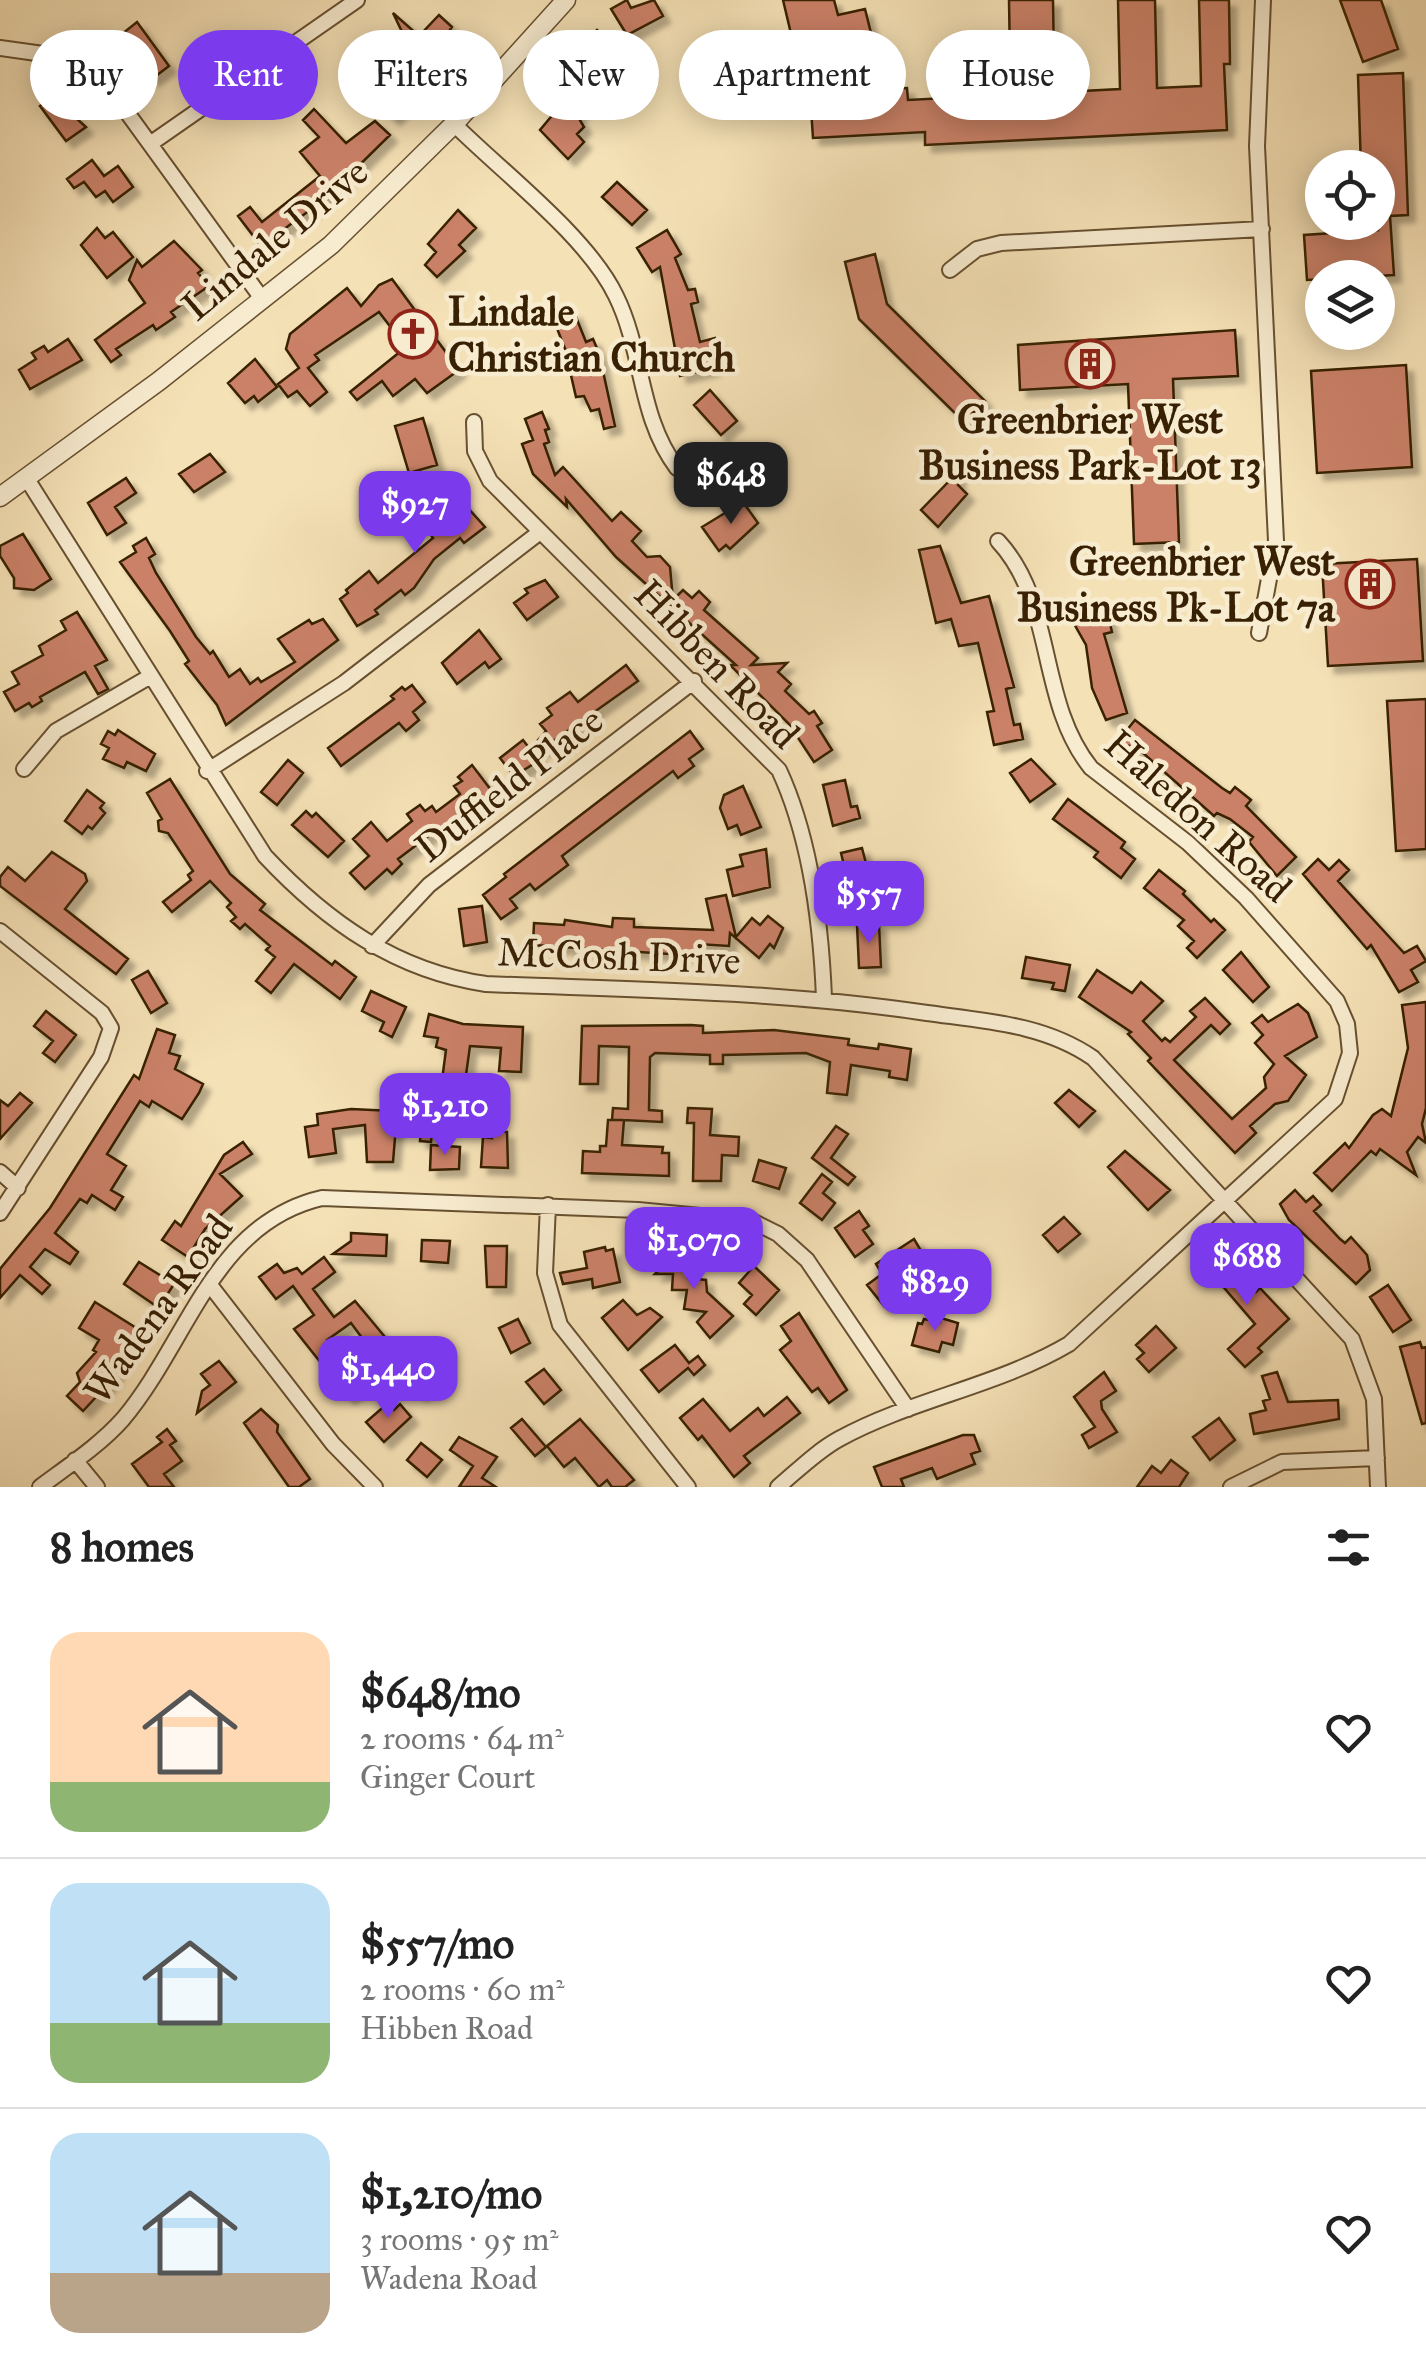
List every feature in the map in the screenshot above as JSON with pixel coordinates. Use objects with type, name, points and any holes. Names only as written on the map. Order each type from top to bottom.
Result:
[{"type":"street","points":[[150,144],[357,0]]},
{"type":"street","name":"Lindale Drive","points":[[0,497],[28,480],[331,245],[454,124],[566,0]]},
{"type":"street","points":[[1260,632],[1276,541],[1257,146],[1263,0]]},
{"type":"street","points":[[0,48],[56,53],[84,62],[105,82],[264,300]]},
{"type":"street","points":[[454,124],[598,267],[622,310],[652,429],[677,468]]},
{"type":"street","points":[[950,270],[977,249],[1001,244],[1262,230]]},
{"type":"street","name":"Hibben Road","points":[[474,422],[481,466],[540,532],[767,754],[790,794],[819,920],[824,998]]},
{"type":"street","name":"McCosh Drive","points":[[28,480],[242,826],[286,879],[372,946],[430,974],[486,984],[824,998],[1031,1028],[1076,1046],[1114,1077],[1352,1339],[1370,1378],[1378,1487]]},
{"type":"street","points":[[207,771],[344,683],[540,532]]},
{"type":"street","name":"Haledon Road","points":[[778,1487],[836,1440],[1037,1361],[1070,1344],[1335,1099],[1350,1053],[1344,1013],[1331,992],[1228,879],[1091,768],[1075,748],[1058,713],[1028,587],[998,541]]},
{"type":"street","points":[[24,769],[56,731],[149,677]]},
{"type":"street","name":"Duffield Place","points":[[372,946],[429,885],[694,681]]},
{"type":"street","points":[[0,931],[102,1014],[111,1028],[101,1057],[0,1214]]},
{"type":"street","points":[[0,1172],[18,1188]]},
{"type":"street","name":"Wadena Road","points":[[40,1487],[121,1421],[230,1253],[254,1228],[280,1212],[322,1198],[548,1205],[724,1215],[752,1221],[778,1234],[807,1260],[908,1409]]},
{"type":"street","points":[[548,1205],[544,1274],[560,1325],[688,1487]]},
{"type":"street","points":[[210,1285],[333,1444],[375,1487]]},
{"type":"street","points":[[1232,1487],[1282,1462],[1377,1458]]},
{"type":"street","points":[[75,1460],[96,1487]]},
{"type":"building","points":[[627,0],[631,8],[654,0],[663,16],[636,30],[624,30],[611,9]]},
{"type":"building","points":[[783,0],[834,0],[838,15],[865,9],[870,30],[790,30]]},
{"type":"building","points":[[1009,0],[1053,0],[1054,30],[1010,30]]},
{"type":"building","points":[[1118,0],[1155,0],[1157,88],[1201,86],[1199,0],[1229,0],[1230,64],[1224,64],[1227,130],[925,145],[925,132],[813,138],[812,120],[906,120],[906,88],[908,100],[926,99],[926,120],[1090,120],[1090,91],[1120,89]]},
{"type":"building","points":[[1340,0],[1381,0],[1398,49],[1363,62]]},
{"type":"building","points":[[393,13],[412,30],[401,30]]},
{"type":"building","points":[[439,15],[452,27],[450,30],[425,30]]},
{"type":"building","points":[[137,22],[143,30],[127,30]]},
{"type":"building","points":[[158,51],[169,66],[158,74]]},
{"type":"building","points":[[1403,73],[1408,215],[1395,216],[1395,150],[1360,150],[1358,75]]},
{"type":"building","points":[[318,113],[346,143],[375,121],[390,135],[325,199],[261,246],[238,216],[250,207],[262,222],[320,176],[300,152],[319,137],[303,120],[318,120]]},
{"type":"building","points":[[50,120],[78,120],[86,127],[66,141]]},
{"type":"building","points":[[548,120],[580,120],[584,127],[577,134],[584,142],[568,159],[540,130]]},
{"type":"building","points":[[92,160],[104,176],[118,166],[133,187],[113,202],[105,191],[96,197],[84,182],[74,188],[67,179]]},
{"type":"building","points":[[617,182],[647,210],[632,225],[602,197]]},
{"type":"building","points":[[458,210],[476,228],[459,245],[465,251],[437,277],[425,265],[436,252],[428,244]]},
{"type":"building","points":[[97,228],[105,238],[113,232],[133,257],[107,278],[81,245]]},
{"type":"building","points":[[667,230],[681,254],[675,258],[688,290],[695,289],[698,302],[691,304],[700,342],[715,338],[719,352],[710,355],[713,368],[680,376],[660,267],[652,272],[637,248]]},
{"type":"building","points":[[1304,235],[1305,240],[1392,240],[1393,260],[1306,260]]},
{"type":"building","points":[[174,241],[202,270],[198,273],[209,286],[171,312],[175,317],[156,330],[153,325],[116,349],[121,355],[111,362],[95,340],[145,303],[129,280],[137,260],[142,267]]},
{"type":"building","points":[[875,254],[887,304],[985,401],[964,422],[859,319],[845,262]]},
{"type":"building","points":[[392,279],[459,370],[427,393],[415,379],[393,396],[382,381],[357,400],[350,392],[406,347],[379,312],[315,355],[319,360],[308,368],[327,392],[310,406],[297,391],[288,397],[278,384],[299,368],[286,349],[290,334],[347,288],[361,306],[379,285]]},
{"type":"building","points":[[574,312],[586,342],[593,339],[599,353],[615,426],[604,429],[599,409],[591,411],[584,396],[576,397],[570,371],[574,371],[554,321]]},
{"type":"building","points":[[1235,330],[1238,376],[1173,379],[1179,542],[1134,544],[1128,384],[1020,390],[1018,345]]},
{"type":"building","points":[[68,339],[82,360],[30,389],[19,370],[36,359],[32,353],[44,346],[48,352]]},
{"type":"building","points":[[255,359],[277,387],[258,402],[254,396],[245,403],[228,383]]},
{"type":"building","points":[[1406,365],[1412,467],[1317,473],[1311,371]]},
{"type":"building","points":[[710,390],[737,421],[721,435],[694,405]]},
{"type":"building","points":[[542,412],[549,429],[545,430],[549,442],[544,444],[555,475],[563,467],[612,521],[621,512],[641,531],[632,541],[647,557],[660,556],[670,567],[673,600],[683,590],[692,598],[699,591],[710,602],[704,610],[758,658],[751,665],[787,663],[778,672],[791,684],[785,691],[809,714],[814,711],[822,723],[817,726],[832,750],[814,762],[789,724],[730,665],[736,665],[616,557],[566,499],[567,507],[533,474],[522,444],[533,440],[525,419]]},
{"type":"building","points":[[423,418],[437,465],[409,473],[395,426]]},
{"type":"building","points":[[752,444],[764,486],[740,493],[730,450]]},
{"type":"building","points":[[210,454],[225,472],[194,492],[179,474]]},
{"type":"building","points":[[958,472],[958,485],[967,494],[938,527],[921,510]]},
{"type":"building","points":[[126,478],[136,493],[115,507],[126,523],[107,535],[88,503]]},
{"type":"building","points":[[441,478],[485,527],[464,543],[460,538],[434,559],[414,588],[405,595],[401,590],[375,610],[378,614],[357,626],[340,599],[369,571],[378,583],[433,538],[429,532],[444,520],[423,492]]},
{"type":"building","points":[[743,502],[758,523],[730,549],[726,545],[719,551],[702,527]]},
{"type":"building","points":[[23,534],[51,579],[34,590],[14,588],[14,578],[0,556],[0,546]]},
{"type":"building","points":[[146,538],[155,554],[149,558],[156,573],[196,637],[210,654],[213,651],[229,677],[240,669],[250,684],[258,678],[261,682],[295,662],[278,639],[309,620],[312,624],[323,619],[338,640],[226,725],[217,705],[185,664],[189,661],[170,631],[120,562],[136,552],[133,546]]},
{"type":"building","points":[[940,546],[961,603],[989,596],[1014,687],[1006,689],[1014,725],[1020,724],[1023,739],[994,745],[987,712],[994,711],[978,643],[959,646],[951,619],[936,623],[919,550]]},
{"type":"building","points":[[1417,559],[1423,661],[1328,666],[1322,564]]},
{"type":"building","points":[[545,580],[558,597],[527,620],[514,603],[528,593],[525,589]]},
{"type":"building","points":[[77,612],[107,660],[95,666],[108,689],[98,694],[85,672],[40,697],[42,701],[32,707],[29,703],[15,711],[4,692],[19,684],[12,672],[43,655],[39,646],[66,630],[61,621]]},
{"type":"building","points":[[1108,615],[1112,632],[1104,634],[1127,713],[1106,720],[1092,688],[1086,645],[1073,622]]},
{"type":"building","points":[[479,630],[501,659],[489,668],[485,662],[457,684],[442,663]]},
{"type":"building","points":[[626,665],[638,681],[535,754],[540,760],[514,776],[500,758],[523,740],[530,749],[546,731],[540,724],[552,715],[547,708],[570,692],[578,702]]},
{"type":"building","points":[[412,685],[425,702],[413,712],[419,720],[406,731],[399,723],[341,766],[328,748],[394,699],[391,696],[402,687],[405,690]]},
{"type":"building","points":[[1426,699],[1426,849],[1396,851],[1387,701]]},
{"type":"building","points":[[1135,720],[1222,788],[1230,793],[1235,787],[1251,800],[1246,806],[1296,857],[1277,876],[1249,842],[1253,837],[1230,819],[1217,813],[1214,816],[1142,752],[1129,746],[1127,750],[1117,742]]},
{"type":"building","points":[[118,730],[155,754],[146,771],[127,762],[124,768],[103,759],[109,748],[101,744],[108,731],[115,735]]},
{"type":"building","points":[[690,731],[703,749],[689,759],[694,766],[678,778],[673,771],[562,856],[568,865],[535,890],[530,884],[510,899],[517,908],[501,919],[483,895],[506,877],[504,874]]},
{"type":"building","points":[[1031,759],[1055,784],[1030,802],[1010,773]]},
{"type":"building","points":[[288,760],[303,773],[277,805],[261,792]]},
{"type":"building","points":[[472,765],[494,794],[439,836],[435,831],[398,859],[402,864],[392,874],[387,869],[365,889],[350,873],[369,856],[353,839],[371,822],[387,841],[412,821],[407,814],[420,805],[425,811],[432,806],[436,812],[460,794],[454,786]]},
{"type":"building","points":[[170,779],[230,874],[265,904],[260,910],[332,965],[335,961],[356,977],[340,999],[294,964],[271,993],[256,981],[275,957],[266,950],[270,946],[245,924],[240,929],[231,921],[236,917],[227,907],[231,903],[210,881],[172,912],[163,902],[191,880],[188,875],[193,871],[168,833],[159,831],[158,821],[162,819],[147,793]]},
{"type":"building","points":[[845,780],[851,807],[857,806],[860,818],[833,826],[823,785]]},
{"type":"building","points":[[743,786],[761,827],[741,835],[737,825],[728,829],[720,808],[724,795]]},
{"type":"building","points":[[87,790],[104,803],[100,808],[105,813],[92,829],[88,826],[82,834],[65,821]]},
{"type":"building","points":[[1068,799],[1125,842],[1121,848],[1135,859],[1121,878],[1094,857],[1098,852],[1053,819]]},
{"type":"building","points":[[306,811],[312,817],[316,813],[344,841],[328,857],[292,825]]},
{"type":"building","points":[[862,848],[873,890],[851,895],[841,853]]},
{"type":"building","points":[[766,849],[770,887],[733,896],[727,870],[743,866],[740,855]]},
{"type":"building","points":[[52,852],[85,874],[87,881],[65,909],[128,959],[116,974],[0,886],[0,877],[8,867],[25,881]]},
{"type":"building","points":[[1318,859],[1329,870],[1339,860],[1349,870],[1338,881],[1404,953],[1417,946],[1426,961],[1411,970],[1418,982],[1399,992],[1371,945],[1367,949],[1303,874]]},
{"type":"building","points":[[1159,870],[1185,891],[1183,894],[1211,922],[1214,919],[1225,930],[1197,958],[1187,948],[1194,941],[1178,926],[1184,920],[1144,888]]},
{"type":"building","points":[[726,895],[736,937],[752,918],[760,925],[768,916],[783,928],[774,948],[770,944],[759,958],[730,933],[729,946],[698,944],[698,952],[684,951],[684,955],[533,945],[534,923],[564,925],[565,920],[612,927],[613,918],[634,919],[634,927],[713,930],[706,899]]},
{"type":"building","points":[[482,906],[487,942],[464,946],[459,909]]},
{"type":"building","points":[[879,924],[881,967],[859,968],[857,925]]},
{"type":"building","points":[[1241,952],[1269,987],[1253,1002],[1223,970]]},
{"type":"building","points":[[1026,957],[1070,965],[1065,991],[1052,989],[1054,983],[1022,978]]},
{"type":"building","points":[[1097,970],[1132,993],[1141,982],[1163,1001],[1143,1021],[1162,1041],[1165,1038],[1170,1042],[1196,1017],[1190,1011],[1205,998],[1230,1024],[1220,1034],[1211,1025],[1174,1060],[1232,1119],[1266,1088],[1264,1077],[1274,1064],[1255,1043],[1263,1035],[1252,1023],[1262,1015],[1268,1022],[1298,1004],[1308,1013],[1317,1037],[1285,1056],[1306,1075],[1288,1101],[1275,1104],[1250,1126],[1256,1133],[1235,1153],[1148,1061],[1151,1058],[1128,1034],[1131,1032],[1079,997]]},
{"type":"building","points":[[148,971],[167,1003],[151,1013],[132,980]]},
{"type":"building","points":[[371,991],[406,1007],[392,1037],[380,1031],[384,1022],[362,1011]]},
{"type":"building","points":[[1426,1002],[1426,1108],[1422,1124],[1426,1143],[1418,1137],[1407,1152],[1416,1175],[1380,1149],[1376,1155],[1371,1151],[1332,1191],[1314,1173],[1345,1143],[1349,1148],[1373,1115],[1382,1109],[1391,1116],[1408,1048],[1402,1005]]},
{"type":"building","points":[[46,1011],[76,1035],[55,1062],[43,1053],[53,1041],[34,1026]]},
{"type":"building","points":[[429,1014],[463,1024],[523,1027],[521,1072],[499,1071],[501,1048],[470,1046],[461,1111],[434,1110],[431,1142],[420,1141],[422,1116],[397,1114],[393,1162],[367,1162],[365,1125],[333,1129],[336,1153],[309,1157],[305,1127],[318,1125],[317,1114],[351,1109],[393,1111],[394,1096],[429,1099],[429,1094],[440,1095],[446,1050],[436,1047],[438,1038],[424,1036]]},
{"type":"building","points":[[691,1025],[703,1026],[703,1033],[774,1030],[849,1039],[848,1045],[911,1049],[907,1080],[889,1077],[890,1071],[851,1065],[847,1095],[827,1093],[830,1062],[806,1053],[723,1055],[723,1064],[710,1064],[710,1055],[655,1053],[650,1057],[649,1110],[662,1111],[662,1122],[624,1120],[622,1145],[663,1147],[662,1153],[669,1153],[669,1176],[582,1173],[583,1151],[600,1152],[600,1146],[606,1146],[608,1120],[612,1120],[613,1108],[628,1109],[629,1047],[599,1046],[598,1084],[580,1084],[582,1026]]},
{"type":"building","points":[[157,1029],[175,1035],[169,1053],[180,1056],[175,1069],[203,1084],[199,1093],[182,1119],[152,1101],[149,1107],[140,1101],[107,1154],[126,1166],[111,1190],[123,1197],[115,1210],[92,1195],[87,1203],[80,1199],[55,1233],[78,1252],[70,1264],[45,1249],[30,1267],[50,1285],[42,1294],[20,1275],[0,1298],[0,1269],[50,1208],[134,1075],[139,1079]]},
{"type":"building","points":[[1069,1090],[1095,1111],[1079,1127],[1055,1103]]},
{"type":"building","points":[[20,1093],[32,1103],[0,1139],[0,1100],[8,1106]]},
{"type":"building","points":[[688,1108],[712,1109],[710,1135],[739,1137],[738,1156],[722,1155],[721,1181],[693,1181],[694,1123],[687,1123]]},
{"type":"building","points":[[836,1126],[848,1134],[831,1158],[855,1177],[848,1185],[812,1158]]},
{"type":"building","points":[[493,1131],[507,1132],[508,1168],[481,1167],[483,1137],[492,1138]]},
{"type":"building","points":[[243,1142],[252,1154],[220,1174],[242,1196],[205,1229],[188,1257],[162,1240],[175,1221],[181,1226],[224,1155]]},
{"type":"building","points":[[431,1145],[460,1147],[459,1169],[430,1170]]},
{"type":"building","points":[[1125,1151],[1170,1190],[1148,1210],[1108,1167]]},
{"type":"building","points":[[759,1160],[786,1168],[779,1189],[753,1181]]},
{"type":"building","points":[[822,1174],[832,1182],[823,1193],[835,1203],[822,1220],[800,1203]]},
{"type":"building","points":[[1295,1190],[1306,1202],[1313,1196],[1321,1205],[1314,1211],[1340,1239],[1345,1243],[1351,1237],[1367,1255],[1370,1270],[1356,1284],[1289,1220],[1280,1204]]},
{"type":"building","points":[[859,1211],[869,1226],[863,1230],[873,1244],[855,1257],[835,1228]]},
{"type":"building","points":[[1064,1217],[1080,1234],[1058,1252],[1043,1235]]},
{"type":"building","points":[[351,1233],[387,1235],[386,1256],[333,1254],[351,1241]]},
{"type":"building","points":[[914,1239],[920,1249],[900,1262],[911,1288],[884,1306],[867,1285],[882,1274],[876,1264]]},
{"type":"building","points":[[422,1240],[450,1241],[448,1263],[421,1261]]},
{"type":"building","points":[[485,1246],[507,1246],[506,1287],[487,1287]]},
{"type":"building","points":[[605,1247],[606,1251],[613,1249],[620,1282],[593,1288],[592,1279],[563,1284],[560,1273],[587,1268],[584,1252]]},
{"type":"building","points":[[1217,1249],[1256,1292],[1260,1288],[1289,1319],[1258,1348],[1262,1352],[1245,1367],[1228,1349],[1255,1324],[1202,1262]]},
{"type":"building","points":[[661,1252],[689,1253],[688,1278],[706,1280],[707,1292],[733,1316],[710,1338],[697,1322],[706,1312],[684,1309],[687,1290],[672,1290],[673,1274],[655,1274],[660,1269]]},
{"type":"building","points":[[324,1257],[335,1272],[313,1289],[334,1317],[355,1301],[400,1355],[348,1397],[294,1329],[314,1315],[293,1286],[276,1299],[259,1277],[277,1264],[284,1273],[297,1268],[302,1274]],"holes":[[[351,1323],[368,1346],[344,1365],[327,1340]]]},
{"type":"building","points":[[139,1262],[174,1284],[159,1308],[124,1284]]},
{"type":"building","points":[[754,1266],[779,1290],[756,1315],[744,1304],[752,1295],[739,1283]]},
{"type":"building","points":[[1388,1285],[1411,1320],[1393,1332],[1370,1297]]},
{"type":"building","points":[[623,1300],[637,1315],[650,1308],[662,1317],[628,1350],[602,1318]]},
{"type":"building","points":[[95,1302],[141,1331],[110,1382],[83,1411],[67,1396],[80,1382],[77,1373],[96,1352],[93,1350],[99,1340],[79,1328]]},
{"type":"building","points":[[799,1313],[847,1390],[829,1403],[818,1388],[812,1392],[780,1350],[791,1341],[781,1326]]},
{"type":"building","points":[[941,1318],[958,1323],[953,1345],[942,1342],[939,1352],[912,1345],[918,1323],[922,1324],[924,1319],[940,1322]]},
{"type":"building","points":[[518,1319],[530,1343],[511,1353],[499,1328]]},
{"type":"building","points":[[1156,1326],[1176,1348],[1149,1372],[1137,1359],[1144,1353],[1136,1345]]},
{"type":"building","points":[[1420,1342],[1422,1348],[1426,1347],[1426,1423],[1422,1424],[1400,1347]]},
{"type":"building","points":[[675,1345],[689,1363],[698,1356],[705,1365],[694,1375],[688,1368],[659,1392],[641,1370]]},
{"type":"building","points":[[408,1350],[435,1381],[420,1394],[393,1362]]},
{"type":"building","points":[[219,1361],[236,1382],[197,1413],[202,1391],[210,1385],[201,1374]]},
{"type":"building","points":[[544,1369],[561,1390],[544,1404],[526,1382]]},
{"type":"building","points":[[1104,1372],[1116,1391],[1101,1401],[1102,1409],[1117,1432],[1089,1448],[1082,1435],[1095,1427],[1074,1397]]},
{"type":"building","points":[[1277,1372],[1288,1402],[1338,1400],[1339,1419],[1254,1434],[1250,1414],[1266,1410],[1263,1401],[1270,1399],[1262,1376]]},
{"type":"building","points":[[787,1397],[800,1413],[744,1456],[750,1463],[734,1477],[702,1436],[698,1440],[680,1418],[703,1399],[730,1431],[758,1408],[764,1416]]},
{"type":"building","points":[[388,1403],[394,1410],[400,1404],[411,1417],[384,1442],[366,1422]]},
{"type":"building","points":[[261,1409],[278,1425],[277,1432],[310,1479],[299,1487],[289,1487],[244,1423]]},
{"type":"building","points":[[1219,1418],[1235,1440],[1210,1460],[1193,1437]]},
{"type":"building","points":[[522,1419],[546,1447],[535,1456],[511,1428]]},
{"type":"building","points":[[580,1419],[634,1480],[625,1487],[612,1487],[607,1480],[599,1487],[575,1458],[564,1467],[547,1446]]},
{"type":"building","points":[[167,1429],[176,1441],[170,1445],[182,1461],[164,1474],[174,1487],[149,1487],[132,1464],[162,1442],[157,1437]]},
{"type":"building","points":[[963,1435],[974,1435],[980,1451],[971,1454],[975,1464],[937,1479],[932,1468],[901,1479],[904,1487],[882,1487],[874,1467]]},
{"type":"building","points":[[459,1437],[497,1457],[482,1478],[496,1487],[459,1487],[473,1466],[450,1450]]},
{"type":"building","points":[[421,1443],[442,1460],[427,1477],[407,1460]]},
{"type":"building","points":[[1171,1460],[1188,1473],[1179,1487],[1137,1487],[1152,1466],[1161,1473]]},
{"type":"place","name":"Lindale Christian Church","points":[[413,334]]},
{"type":"place","name":"Greenbrier West Business Park-Lot 13","points":[[1090,364]]},
{"type":"place","name":"Greenbrier West Business Pk-Lot 7a","points":[[1370,584]]}]
